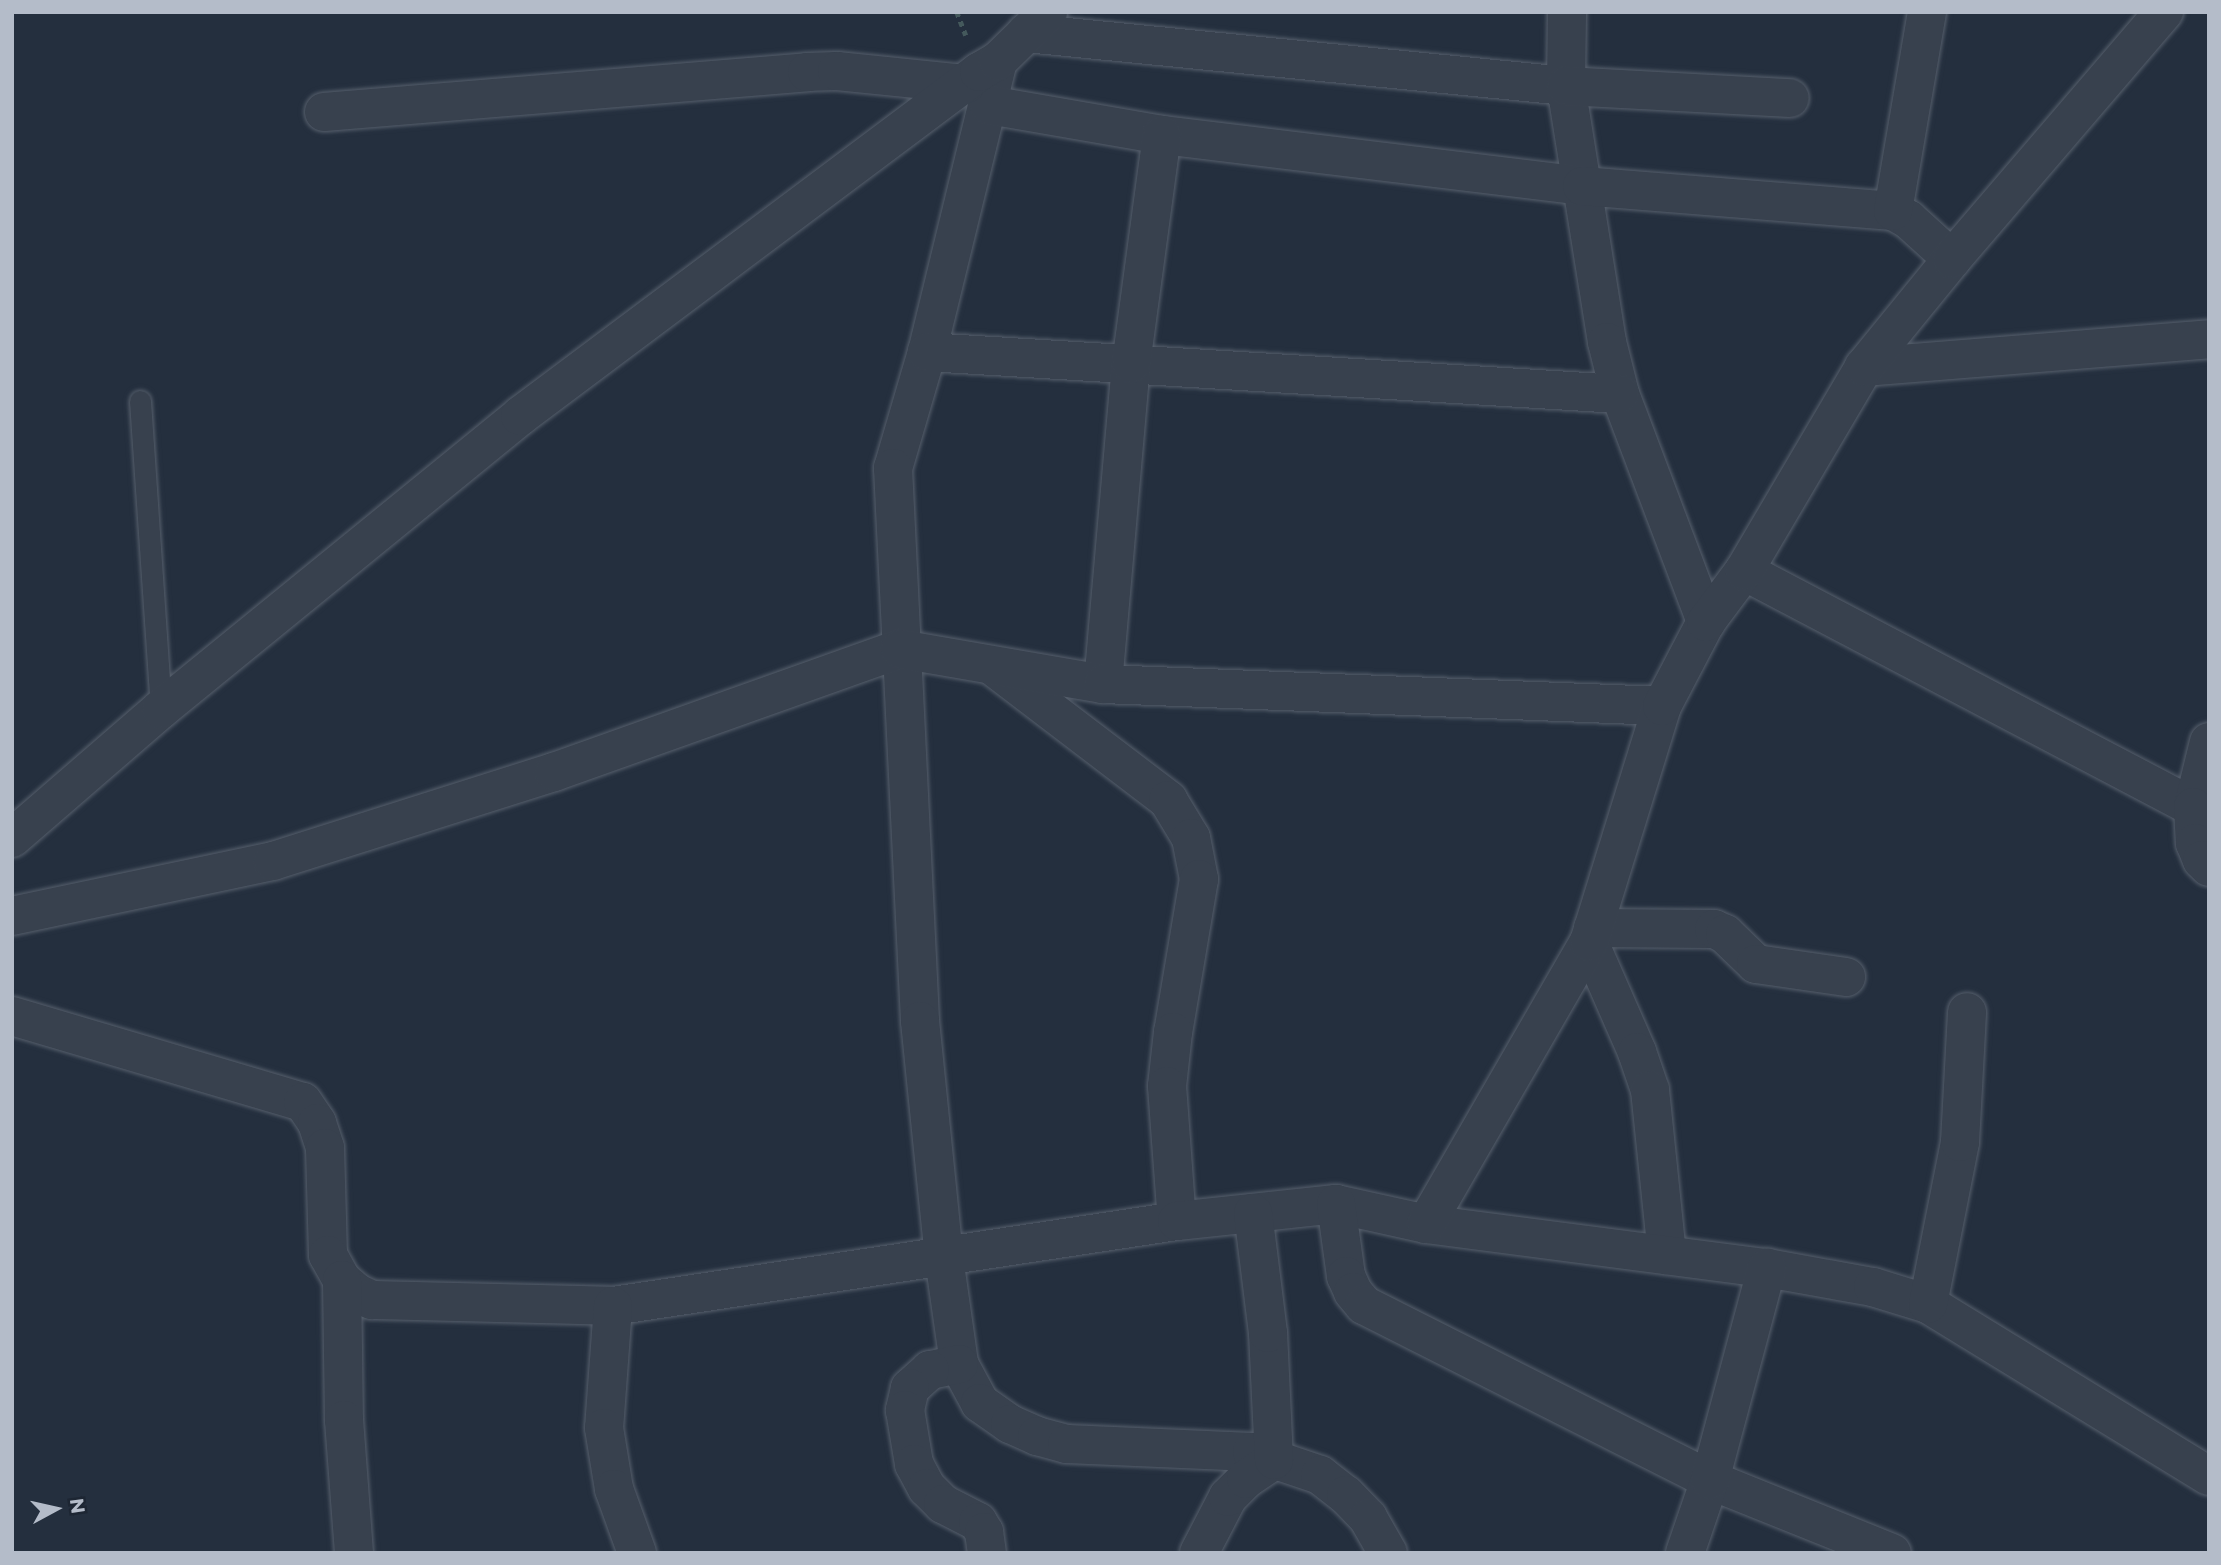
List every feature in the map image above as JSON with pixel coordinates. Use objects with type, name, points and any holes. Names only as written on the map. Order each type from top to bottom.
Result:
[{"type":"street","points":[[1567,12],[1566,86],[1607,342],[1620,394],[1706,622]]},
{"type":"street","points":[[1893,211],[1927,12]]},
{"type":"street","points":[[1426,1224],[1591,935],[1662,706],[1706,622],[1744,571],[1864,367],[1952,259],[2164,12]]},
{"type":"street","points":[[1388,1553],[1368,1518],[1346,1495],[1320,1475],[1252,1451],[1067,1444],[1037,1436],[1010,1424],[980,1403],[958,1364],[944,1258],[920,1021],[893,468],[927,352],[978,95],[998,61],[1037,23],[1566,86],[1790,98]]},
{"type":"street","points":[[324,112],[837,71],[978,95],[1162,135],[1582,186],[1893,211],[1909,220],[1952,259]]},
{"type":"street","points":[[12,838],[161,709],[520,416],[978,95]]},
{"type":"street","points":[[1103,684],[1132,364],[1162,135]]},
{"type":"street","points":[[1864,367],[2209,339]]},
{"type":"street","points":[[927,352],[1620,394]]},
{"type":"street","points":[[1744,571],[2193,807]]},
{"type":"street","points":[[12,916],[273,860],[554,772],[900,649],[1103,684],[1662,706]]},
{"type":"street","points":[[991,664],[1168,800],[1191,838],[1199,879],[1173,1032],[1167,1086],[1177,1221]]},
{"type":"street","points":[[2209,742],[2193,807],[2195,843],[2202,860],[2209,867]]},
{"type":"street","points":[[1591,935],[1714,929],[1726,934],[1756,964],[1846,977]]},
{"type":"street","points":[[1591,935],[1650,1090],[1667,1255]]},
{"type":"street","points":[[1928,1304],[1960,1142],[1967,1012]]},
{"type":"street","points":[[12,1016],[303,1102],[317,1123],[325,1148],[328,1255],[342,1280],[356,1293],[372,1300],[613,1306],[1177,1221],[1336,1204],[1426,1224],[1768,1268],[1873,1287],[1928,1304],[2209,1476]]},
{"type":"street","points":[[1336,1204],[1346,1276],[1353,1293],[1364,1305],[1710,1480],[1892,1553]]},
{"type":"street","points":[[1253,1213],[1268,1333],[1274,1460]]},
{"type":"street","points":[[1685,1553],[1710,1480],[1768,1268]]},
{"type":"street","points":[[342,1280],[344,1420],[354,1553]]},
{"type":"street","points":[[613,1306],[604,1428],[614,1489],[637,1553]]},
{"type":"street","points":[[958,1364],[930,1370],[910,1388],[905,1410],[914,1464],[928,1488],[943,1504],[978,1522],[984,1532],[987,1553]]},
{"type":"street","points":[[1199,1553],[1228,1497],[1246,1479],[1274,1460]]},
{"type":"lane","points":[[140,401],[161,709]]}]
